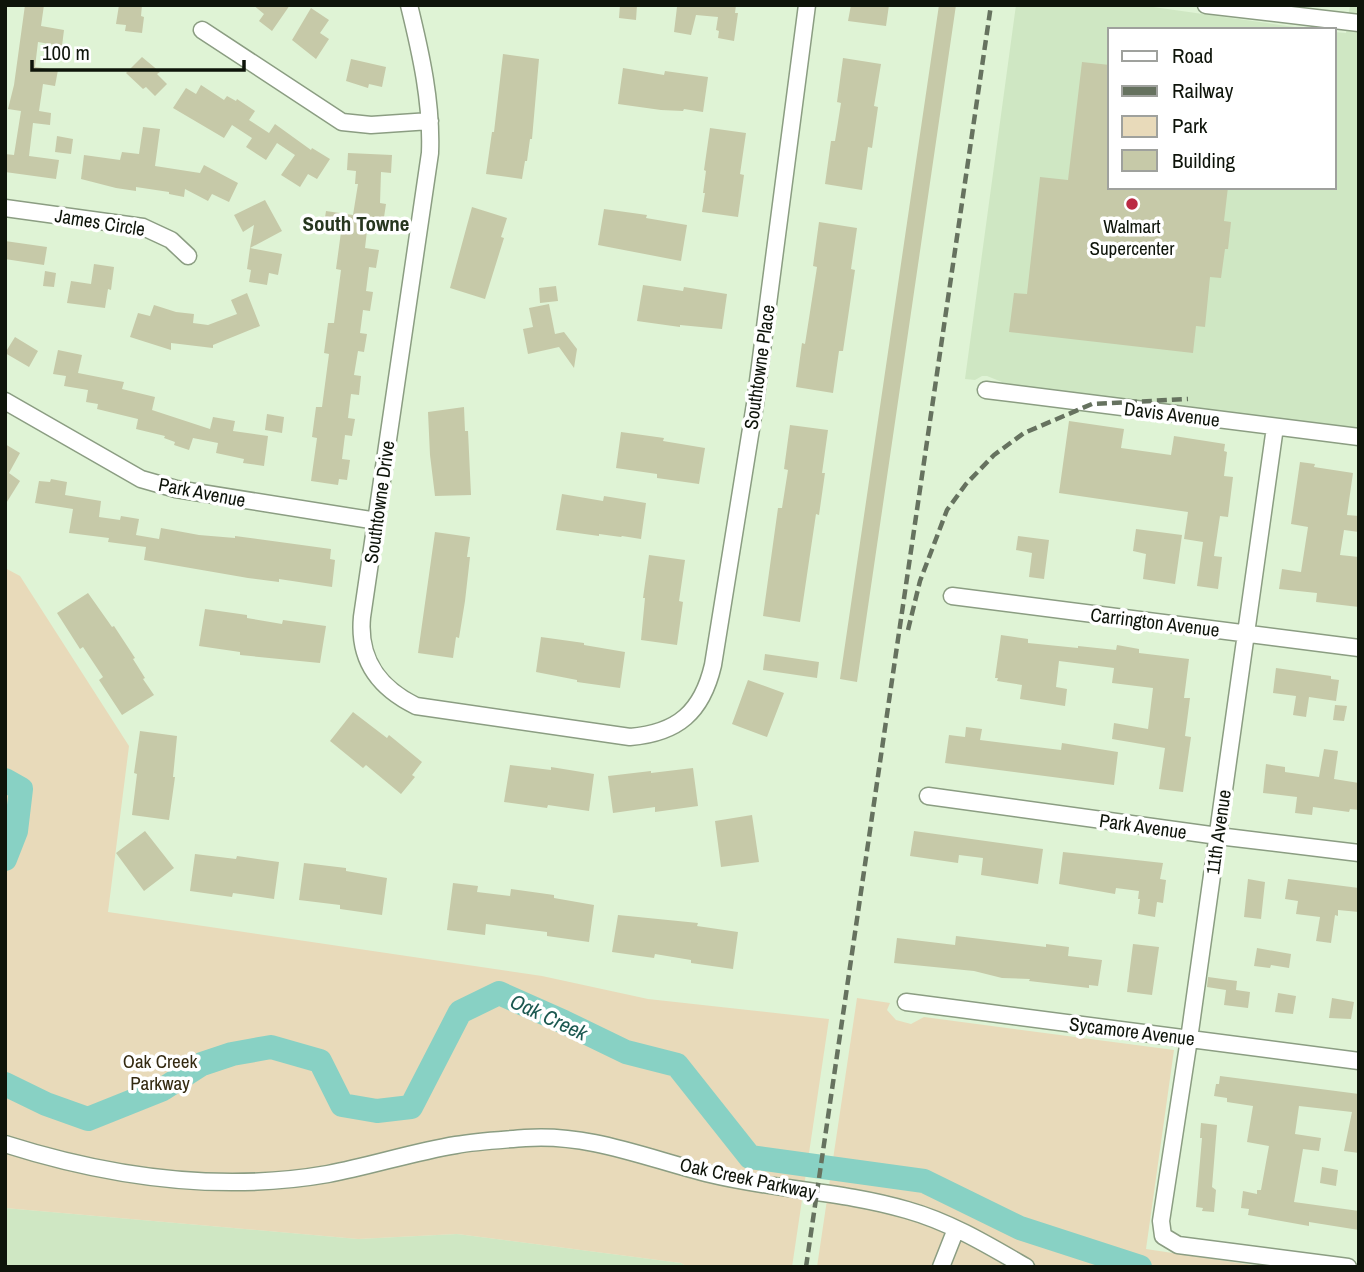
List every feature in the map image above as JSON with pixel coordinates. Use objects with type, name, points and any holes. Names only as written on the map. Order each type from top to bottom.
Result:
[{"type":"street","name":"Southtowne Drive","points":[[409,5],[422,61],[430,121],[427,179],[360,633],[364,650],[384,685],[416,706],[630,737],[650,735],[683,720]]},
{"type":"street","name":"Southtowne Place","points":[[683,720],[696,706],[708,686],[713,666],[755,404],[807,5]]},
{"type":"street","points":[[1206,5],[1337,13],[1359,23]]},
{"type":"street","points":[[202,30],[342,122],[371,125],[430,121]]},
{"type":"street","name":"James Circle","points":[[5,208],[143,227],[171,240],[188,256]]},
{"type":"street","name":"Davis Avenue","points":[[986,390],[1359,438]]},
{"type":"street","name":"Park Avenue","points":[[5,401],[141,479],[176,489],[377,521]]},
{"type":"street","name":"11th Avenue","points":[[1275,427],[1161,1221],[1164,1236],[1178,1245],[1348,1267]]},
{"type":"street","name":"Carrington Avenue","points":[[952,596],[1359,648]]},
{"type":"street","name":"Park Avenue","points":[[929,796],[1359,853]]},
{"type":"street","name":"Sycamore Avenue","points":[[906,1002],[1359,1061]]},
{"type":"street","name":"Oak Creek Parkway","points":[[5,1144],[116,1173],[189,1182],[257,1181],[326,1174],[457,1144],[527,1138],[560,1139],[637,1152],[710,1174],[875,1202],[906,1210],[956,1229],[1026,1267]]},
{"type":"street","points":[[941,1267],[956,1229]]},
{"type":"shaded area","points":[[1016,5],[1139,5],[1302,28],[1108,28],[1108,189],[1336,189],[1336,32],[1346,33],[1350,5],[1359,5],[1359,428],[1015,385],[987,376],[975,380],[965,379]]},
{"type":"shaded area","points":[[5,1208],[358,1239],[457,1234],[681,1263],[688,1267],[5,1267]]},
{"type":"green space","name":"Oak Creek Parkway","points":[[5,568],[20,576],[129,746],[108,912],[542,976],[648,999],[829,1019],[792,1267],[688,1267],[681,1263],[457,1234],[358,1239],[5,1208]]},
{"type":"green space","points":[[857,998],[890,1003],[887,1010],[896,1020],[911,1024],[924,1017],[1174,1050],[1146,1249],[1266,1267],[817,1267]]},
{"type":"building","points":[[25,5],[44,5],[41,26],[64,30],[62,46],[38,42],[35,67],[58,70],[55,86],[43,84],[39,111],[51,113],[50,125],[33,123],[29,156],[59,160],[56,179],[5,172],[5,154],[14,155],[21,111],[8,109]]},
{"type":"building","points":[[119,5],[142,5],[142,33],[125,31],[126,25],[116,24]]},
{"type":"building","points":[[253,5],[290,5],[272,31],[259,21],[264,14]]},
{"type":"building","points":[[620,5],[637,5],[636,20],[619,18]]},
{"type":"building","points":[[736,5],[735,13],[738,13],[734,41],[718,38],[718,17],[696,15],[691,35],[674,32],[677,7]]},
{"type":"building","points":[[851,5],[889,5],[886,26],[848,21]]},
{"type":"building","points":[[939,5],[956,5],[857,682],[840,679]]},
{"type":"building","points":[[311,8],[329,20],[320,33],[329,39],[316,59],[292,40]]},
{"type":"building","points":[[503,54],[539,59],[532,139],[522,179],[486,174]]},
{"type":"building","points":[[142,57],[160,72],[157,74],[167,84],[155,96],[126,73]]},
{"type":"building","points":[[843,58],[881,64],[874,106],[878,107],[872,148],[868,147],[862,190],[825,184],[831,141],[835,141],[841,103],[837,102]]},
{"type":"building","points":[[351,59],[386,67],[382,87],[369,84],[368,88],[346,81]]},
{"type":"building","name":"Walmart Supercenter","points":[[1082,62],[1108,65],[1108,189],[1228,189],[1224,221],[1231,222],[1228,249],[1225,249],[1221,278],[1210,277],[1205,327],[1196,326],[1193,353],[1009,332],[1014,293],[1027,294],[1040,177],[1068,180]]},
{"type":"building","points":[[623,68],[664,75],[665,71],[708,77],[703,112],[618,104]]},
{"type":"building","points":[[201,85],[224,100],[227,96],[236,101],[237,99],[255,111],[249,120],[269,133],[275,124],[311,150],[312,148],[330,159],[317,179],[308,174],[300,187],[281,175],[295,155],[277,143],[266,160],[246,147],[252,138],[232,125],[224,138],[173,108],[186,88],[196,94]]},
{"type":"building","points":[[143,127],[160,129],[155,166],[200,173],[204,165],[238,183],[229,202],[212,194],[208,201],[185,189],[184,197],[136,187],[136,191],[116,188],[81,179],[84,155],[120,160],[122,152],[139,154]]},
{"type":"building","points":[[710,128],[746,133],[738,217],[702,212]]},
{"type":"building","points":[[57,136],[73,139],[71,154],[55,152]]},
{"type":"building","points":[[348,153],[392,155],[391,173],[381,172],[380,203],[386,204],[383,224],[368,222],[365,248],[379,250],[376,268],[369,267],[366,291],[373,292],[370,311],[363,310],[360,333],[367,334],[364,352],[358,351],[354,375],[361,376],[359,395],[351,394],[348,418],[355,419],[352,436],[345,435],[342,459],[350,460],[347,480],[339,479],[338,485],[311,481],[317,438],[312,437],[316,407],[322,407],[329,354],[324,353],[328,323],[334,323],[341,270],[336,269],[341,232],[323,230],[326,211],[353,215],[358,184],[355,184],[356,171],[347,170]]},
{"type":"building","points":[[265,200],[282,231],[250,248],[254,225],[243,232],[234,215]]},
{"type":"building","points":[[472,207],[507,218],[501,237],[504,238],[485,299],[450,288]]},
{"type":"building","points":[[604,209],[647,215],[646,218],[687,225],[681,261],[598,245]]},
{"type":"building","points":[[819,222],[857,228],[851,269],[855,270],[843,351],[839,351],[833,393],[796,387],[817,267],[813,266]]},
{"type":"building","points":[[5,241],[47,247],[44,265],[5,259]]},
{"type":"building","points":[[250,248],[282,254],[278,275],[269,273],[267,285],[249,282],[251,270],[247,269]]},
{"type":"building","points":[[94,264],[114,267],[105,308],[67,303],[71,281],[91,284]]},
{"type":"building","points":[[45,271],[56,273],[54,287],[43,286]]},
{"type":"building","points":[[643,285],[683,291],[684,287],[727,294],[722,329],[637,321]]},
{"type":"building","points":[[556,286],[558,301],[540,303],[539,288]]},
{"type":"building","points":[[247,293],[260,326],[213,345],[213,348],[171,343],[171,350],[130,337],[138,313],[150,316],[154,305],[194,314],[193,323],[208,325],[237,314],[231,300]]},
{"type":"building","points":[[549,304],[555,334],[564,332],[577,349],[574,368],[559,347],[528,354],[523,329],[533,327],[529,308]]},
{"type":"building","points":[[15,337],[38,351],[29,367],[5,353]]},
{"type":"building","points":[[58,350],[82,355],[78,373],[124,382],[122,389],[155,397],[152,410],[210,429],[213,417],[235,421],[233,431],[268,436],[264,466],[243,463],[244,459],[216,453],[218,443],[193,438],[189,450],[174,445],[175,442],[164,438],[165,436],[136,429],[138,419],[97,409],[98,404],[86,402],[88,390],[64,386],[66,376],[53,374]]},
{"type":"building","points":[[464,407],[471,495],[435,496],[428,412]]},
{"type":"building","points":[[267,414],[284,417],[282,433],[265,430]]},
{"type":"building","points":[[1069,421],[1124,429],[1121,448],[1171,455],[1174,436],[1225,444],[1224,451],[1227,452],[1224,476],[1233,477],[1228,517],[1220,516],[1214,556],[1222,557],[1218,589],[1197,586],[1203,542],[1184,539],[1188,512],[1059,493]]},
{"type":"building","points":[[790,425],[828,430],[819,515],[816,514],[800,622],[763,616],[778,508],[782,508],[788,470],[784,469]]},
{"type":"building","points":[[621,432],[664,438],[663,441],[705,448],[699,484],[616,468]]},
{"type":"building","points":[[5,444],[20,453],[9,473],[20,481],[5,505]]},
{"type":"building","points":[[1300,462],[1353,473],[1347,515],[1359,516],[1359,532],[1344,530],[1340,555],[1359,557],[1359,607],[1316,602],[1317,593],[1279,589],[1282,569],[1301,572],[1308,527],[1291,524]]},
{"type":"building","points":[[51,479],[67,482],[65,495],[101,501],[99,517],[139,519],[136,535],[159,539],[161,528],[199,535],[235,536],[331,549],[330,559],[335,560],[332,587],[279,579],[279,582],[248,578],[144,560],[146,547],[108,542],[109,538],[69,533],[73,509],[35,503],[39,481],[50,482]]},
{"type":"building","points":[[562,494],[603,501],[604,496],[646,503],[641,539],[556,530]]},
{"type":"building","points":[[1136,529],[1182,535],[1175,584],[1143,579],[1146,554],[1133,551]]},
{"type":"building","points":[[435,532],[470,537],[465,601],[453,658],[418,653]]},
{"type":"building","points":[[1018,536],[1049,540],[1044,579],[1029,577],[1032,553],[1016,550]]},
{"type":"building","points":[[649,555],[685,560],[679,601],[683,602],[677,645],[641,640]]},
{"type":"building","points":[[88,593],[135,658],[133,659],[145,678],[143,679],[154,695],[122,715],[99,680],[103,677],[83,647],[80,649],[57,613]]},
{"type":"building","points":[[205,609],[247,615],[247,618],[282,624],[283,620],[326,626],[320,663],[240,655],[240,652],[199,646]]},
{"type":"building","points":[[1001,635],[1028,639],[1028,643],[1078,648],[1116,650],[1117,645],[1139,649],[1139,653],[1189,659],[1184,698],[1190,698],[1185,736],[1191,737],[1183,792],[1159,789],[1165,748],[1112,739],[1114,723],[1148,729],[1153,688],[1112,683],[1114,668],[1059,661],[1056,687],[1067,689],[1065,706],[1020,699],[1022,685],[997,681],[998,678],[995,678]]},
{"type":"building","points":[[541,637],[625,652],[620,688],[577,682],[536,672]]},
{"type":"building","points":[[765,654],[819,662],[817,678],[763,670]]},
{"type":"building","points":[[1276,668],[1331,676],[1331,679],[1339,680],[1336,701],[1309,697],[1306,717],[1293,715],[1296,696],[1273,693]]},
{"type":"building","points":[[748,680],[784,693],[767,737],[732,724]]},
{"type":"building","points":[[1335,705],[1347,706],[1344,721],[1333,720]]},
{"type":"building","points":[[353,712],[387,738],[389,735],[422,762],[412,775],[415,777],[401,794],[366,765],[363,768],[330,741]]},
{"type":"building","points":[[966,727],[982,729],[980,740],[1061,750],[1062,743],[1118,752],[1114,785],[945,763],[949,735],[965,737]]},
{"type":"building","points":[[140,731],[177,736],[169,820],[132,815]]},
{"type":"building","points":[[1324,749],[1338,751],[1334,779],[1359,783],[1359,810],[1350,809],[1349,812],[1313,807],[1312,815],[1295,813],[1297,797],[1263,793],[1266,764],[1285,767],[1285,772],[1319,777]]},
{"type":"building","points":[[510,765],[551,770],[551,767],[594,774],[589,811],[504,802]]},
{"type":"building","points":[[693,768],[698,806],[655,812],[655,807],[613,813],[608,776]]},
{"type":"building","points":[[752,815],[759,862],[721,867],[715,821]]},
{"type":"building","points":[[145,831],[174,868],[144,891],[116,853]]},
{"type":"building","points":[[914,831],[1043,849],[1038,884],[981,875],[983,858],[959,855],[958,863],[910,856]]},
{"type":"building","points":[[1063,852],[1163,863],[1160,879],[1166,880],[1163,903],[1157,902],[1155,917],[1138,914],[1139,891],[1116,888],[1115,894],[1059,884]]},
{"type":"building","points":[[195,854],[279,862],[274,899],[190,891]]},
{"type":"building","points":[[304,863],[346,868],[346,871],[387,878],[382,915],[340,909],[340,905],[299,900]]},
{"type":"building","points":[[1248,879],[1265,882],[1261,919],[1244,917]]},
{"type":"building","points":[[1288,879],[1359,888],[1359,912],[1338,910],[1331,943],[1316,941],[1320,917],[1296,914],[1298,901],[1285,899]]},
{"type":"building","points":[[453,883],[478,886],[477,892],[510,896],[511,889],[554,895],[554,898],[594,905],[589,942],[547,936],[547,932],[486,924],[485,935],[447,930]]},
{"type":"building","points":[[618,915],[698,923],[697,926],[738,932],[733,969],[655,954],[654,958],[612,952]]},
{"type":"building","points":[[956,936],[1046,947],[1046,944],[1069,947],[1068,956],[1102,960],[1098,986],[1089,985],[1089,988],[1029,981],[1030,979],[1002,978],[974,971],[894,963],[897,938],[955,945]]},
{"type":"building","points":[[1133,944],[1159,947],[1152,995],[1127,992]]},
{"type":"building","points":[[1257,948],[1291,954],[1289,968],[1254,966]]},
{"type":"building","points":[[1208,977],[1237,981],[1236,990],[1250,992],[1248,1008],[1224,1005],[1226,990],[1207,987]]},
{"type":"building","points":[[1278,993],[1296,996],[1293,1014],[1275,1012]]},
{"type":"building","points":[[1332,998],[1354,1002],[1351,1019],[1329,1018]]},
{"type":"building","points":[[1220,1076],[1359,1094],[1359,1153],[1344,1151],[1352,1112],[1299,1106],[1295,1134],[1321,1138],[1319,1151],[1303,1149],[1294,1202],[1359,1211],[1359,1230],[1309,1222],[1309,1226],[1248,1215],[1249,1209],[1241,1208],[1243,1191],[1257,1194],[1257,1190],[1261,1190],[1269,1146],[1247,1142],[1253,1106],[1227,1102],[1227,1098],[1214,1096]]},
{"type":"building","points":[[1201,1123],[1217,1125],[1212,1187],[1216,1190],[1214,1212],[1202,1211],[1203,1208],[1196,1207]]},
{"type":"building","points":[[1322,1167],[1338,1170],[1336,1186],[1320,1183]]},
{"type":"waterway","name":"Oak Creek","points":[[5,780],[21,789],[16,831],[5,859]]},
{"type":"waterway","name":"Oak Creek","points":[[5,1084],[46,1104],[88,1119],[163,1089],[202,1064],[232,1054],[271,1047],[320,1061],[342,1105],[377,1111],[411,1107],[460,1012],[499,993],[626,1052],[677,1065],[750,1157],[924,1181],[1020,1228],[1140,1267]]},
{"type":"railway","points":[[806,1267],[991,5]]},
{"type":"railway","points":[[908,630],[920,581],[947,510],[966,484],[994,455],[1024,433],[1092,404],[1188,399]]},
{"type":"place","name":"Walmart Supercenter","points":[[1132,204]]},
{"type":"district","name":"South Towne","points":[[356,223]]}]
